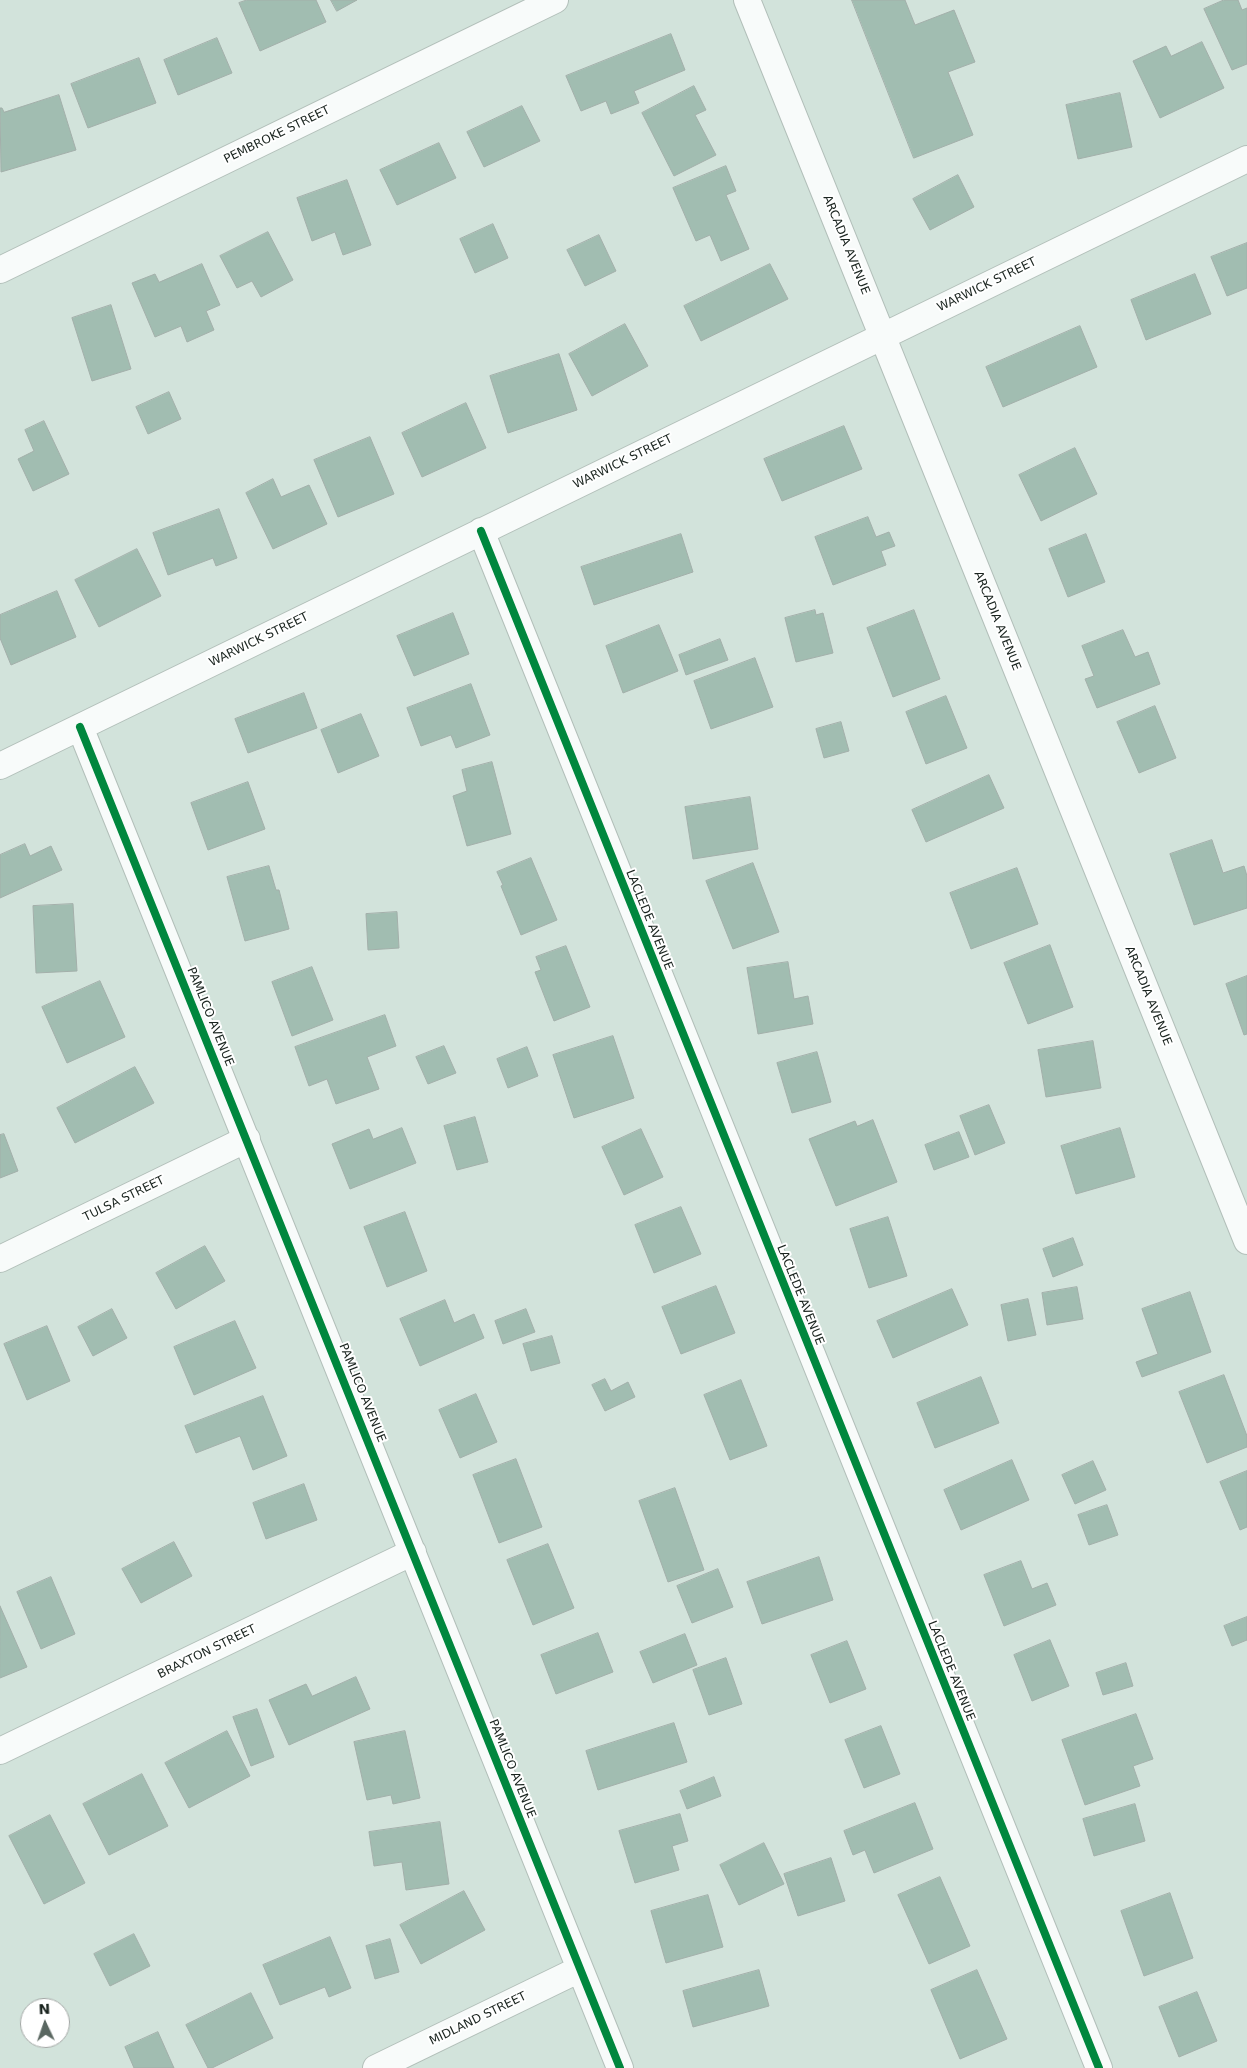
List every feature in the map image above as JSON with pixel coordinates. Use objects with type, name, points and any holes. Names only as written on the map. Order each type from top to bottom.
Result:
[{"type":"street","name":"PEMBROKE STREET","points":[[0,270],[555,0]]},
{"type":"street","name":"ARCADIA AVENUE","points":[[747,0],[1247,1241]]},
{"type":"street","name":"WARWICK STREET","points":[[0,766],[1247,159]]},
{"type":"street","name":"LACLEDE AVENUE","points":[[481,531],[1099,2068]]},
{"type":"street","name":"PAMLICO AVENUE","points":[[80,727],[620,2068]]},
{"type":"street","name":"TULSA STREET","points":[[0,1259],[247,1139]]},
{"type":"street","name":"BRAXTON STREET","points":[[0,1751],[413,1552]]},
{"type":"street","name":"MIDLAND STREET","points":[[376,2068],[580,1970]]},
{"type":"building","points":[[247,0],[316,0],[326,22],[260,51],[239,3]]},
{"type":"building","points":[[331,0],[357,0],[337,11]]},
{"type":"building","points":[[852,0],[905,0],[915,25],[954,10],[975,62],[948,72],[973,135],[914,158]]},
{"type":"building","points":[[1224,0],[1238,0],[1242,10],[1247,8],[1247,64],[1232,70],[1204,9]]},
{"type":"building","points":[[671,34],[685,70],[634,91],[639,103],[611,114],[606,101],[581,111],[566,76]]},
{"type":"building","points":[[217,38],[232,73],[178,95],[164,60]]},
{"type":"building","points":[[1202,42],[1224,88],[1160,118],[1133,61],[1166,46],[1171,56]]},
{"type":"building","points":[[139,58],[156,103],[88,128],[71,84]]},
{"type":"building","points":[[694,86],[706,110],[695,115],[716,155],[674,176],[642,113]]},
{"type":"building","points":[[1120,93],[1132,147],[1078,159],[1066,105]]},
{"type":"building","points":[[59,95],[76,150],[1,172],[0,108],[4,112]]},
{"type":"building","points":[[522,106],[540,141],[484,167],[467,132]]},
{"type":"building","points":[[439,143],[456,178],[397,205],[380,170]]},
{"type":"building","points":[[726,166],[736,191],[726,195],[749,249],[721,261],[710,235],[696,241],[673,188]]},
{"type":"building","points":[[958,175],[974,207],[930,230],[913,199]]},
{"type":"building","points":[[347,180],[371,245],[343,255],[335,232],[312,241],[297,198]]},
{"type":"building","points":[[493,224],[508,258],[475,273],[460,239]]},
{"type":"building","points":[[268,232],[293,280],[261,297],[252,281],[237,288],[220,256]]},
{"type":"building","points":[[599,235],[616,271],[585,286],[567,250]]},
{"type":"building","points":[[1247,243],[1247,288],[1227,296],[1211,257]]},
{"type":"building","points":[[202,264],[220,305],[206,311],[214,330],[187,342],[181,326],[155,337],[132,283],[155,274],[159,282]]},
{"type":"building","points":[[770,264],[788,299],[701,341],[684,306]]},
{"type":"building","points":[[1195,274],[1211,314],[1146,340],[1131,300]]},
{"type":"building","points":[[111,305],[131,369],[92,381],[72,318]]},
{"type":"building","points":[[625,324],[648,366],[592,396],[569,354]]},
{"type":"building","points":[[1080,326],[1097,367],[1003,407],[986,367]]},
{"type":"building","points":[[559,354],[577,410],[508,433],[490,376]]},
{"type":"building","points":[[169,392],[181,419],[148,434],[136,407]]},
{"type":"building","points":[[466,403],[486,448],[422,477],[402,433]]},
{"type":"building","points":[[44,421],[69,474],[33,491],[18,459],[34,451],[25,430]]},
{"type":"building","points":[[844,426],[862,469],[782,501],[764,459]]},
{"type":"building","points":[[370,437],[394,494],[338,517],[314,460]]},
{"type":"building","points":[[1075,448],[1097,494],[1041,521],[1019,475]]},
{"type":"building","points":[[273,479],[281,497],[309,485],[327,524],[273,549],[246,493]]},
{"type":"building","points":[[219,509],[237,558],[216,566],[213,558],[168,575],[153,533]]},
{"type":"building","points":[[868,517],[876,537],[889,532],[895,546],[881,551],[886,565],[833,585],[815,537]]},
{"type":"building","points":[[681,534],[693,572],[594,605],[581,567]]},
{"type":"building","points":[[1086,534],[1105,582],[1068,597],[1049,549]]},
{"type":"building","points":[[137,549],[161,596],[99,627],[75,580]]},
{"type":"building","points":[[57,591],[76,637],[11,665],[0,638],[0,615]]},
{"type":"building","points":[[815,610],[816,615],[823,613],[833,653],[796,662],[785,618]]},
{"type":"building","points":[[914,610],[940,679],[893,697],[867,628]]},
{"type":"building","points":[[453,613],[469,654],[414,676],[397,636]]},
{"type":"building","points":[[659,625],[678,671],[623,693],[606,646]]},
{"type":"building","points":[[1123,630],[1135,657],[1148,652],[1160,684],[1097,708],[1085,679],[1094,676],[1082,646]]},
{"type":"building","points":[[720,639],[728,660],[686,675],[679,655]]},
{"type":"building","points":[[755,658],[773,707],[711,729],[694,681]]},
{"type":"building","points":[[471,684],[490,735],[456,748],[451,735],[421,746],[407,708]]},
{"type":"building","points":[[304,693],[317,728],[248,753],[235,719]]},
{"type":"building","points":[[946,696],[967,748],[926,764],[906,712]]},
{"type":"building","points":[[1155,706],[1176,758],[1139,773],[1117,722]]},
{"type":"building","points":[[361,714],[379,756],[338,773],[321,730]]},
{"type":"building","points":[[841,722],[849,751],[824,758],[816,729]]},
{"type":"building","points":[[492,762],[511,834],[467,846],[453,796],[467,791],[462,770]]},
{"type":"building","points":[[989,775],[1004,808],[926,842],[912,810]]},
{"type":"building","points":[[248,782],[265,829],[208,850],[191,803]]},
{"type":"building","points":[[750,797],[758,849],[693,859],[685,807]]},
{"type":"building","points":[[1212,840],[1223,873],[1244,866],[1247,876],[1247,908],[1194,925],[1170,854]]},
{"type":"building","points":[[25,844],[30,856],[51,846],[62,870],[0,898],[0,855]]},
{"type":"building","points":[[531,858],[557,920],[521,935],[497,872]]},
{"type":"building","points":[[753,863],[779,932],[733,949],[706,881]]},
{"type":"building","points":[[269,866],[276,890],[279,890],[289,929],[245,941],[227,877]]},
{"type":"building","points":[[1017,868],[1038,924],[971,949],[950,893]]},
{"type":"building","points":[[73,904],[77,971],[36,973],[33,906]]},
{"type":"building","points":[[397,912],[399,948],[368,950],[366,914]]},
{"type":"building","points":[[1050,945],[1073,1007],[1028,1024],[1004,963]]},
{"type":"building","points":[[566,946],[590,1007],[554,1021],[535,972],[541,970],[536,957]]},
{"type":"building","points":[[788,962],[794,999],[808,996],[813,1024],[758,1034],[747,968]]},
{"type":"building","points":[[312,967],[333,1020],[292,1036],[272,982]]},
{"type":"building","points":[[1247,976],[1247,1034],[1244,1035],[1226,984]]},
{"type":"building","points":[[100,981],[125,1037],[67,1063],[42,1007]]},
{"type":"building","points":[[385,1015],[396,1046],[367,1057],[379,1089],[336,1104],[327,1079],[309,1086],[295,1047]]},
{"type":"building","points":[[613,1036],[634,1098],[574,1118],[553,1055]]},
{"type":"building","points":[[1093,1041],[1101,1088],[1046,1097],[1038,1050]]},
{"type":"building","points":[[444,1046],[456,1073],[428,1084],[416,1057]]},
{"type":"building","points":[[527,1047],[538,1076],[508,1088],[497,1059]]},
{"type":"building","points":[[817,1052],[831,1102],[792,1113],[777,1063]]},
{"type":"building","points":[[135,1067],[154,1103],[75,1143],[57,1108]]},
{"type":"building","points":[[989,1105],[1005,1143],[975,1155],[960,1116]]},
{"type":"building","points":[[475,1117],[488,1162],[457,1170],[444,1126]]},
{"type":"building","points":[[873,1120],[897,1182],[836,1206],[809,1139],[855,1121],[857,1126]]},
{"type":"building","points":[[402,1128],[416,1163],[350,1189],[332,1144],[369,1129],[373,1139]]},
{"type":"building","points":[[1120,1128],[1135,1177],[1076,1194],[1061,1146]]},
{"type":"building","points":[[641,1129],[663,1177],[624,1195],[602,1147]]},
{"type":"building","points":[[959,1132],[969,1157],[934,1170],[925,1145]]},
{"type":"building","points":[[4,1134],[18,1171],[0,1178],[0,1135]]},
{"type":"building","points":[[681,1207],[701,1254],[654,1273],[635,1225]]},
{"type":"building","points":[[405,1212],[427,1271],[387,1287],[364,1227]]},
{"type":"building","points":[[888,1217],[907,1276],[869,1288],[850,1229]]},
{"type":"building","points":[[1073,1238],[1083,1265],[1053,1277],[1043,1249]]},
{"type":"building","points":[[205,1246],[225,1281],[176,1309],[156,1273]]},
{"type":"building","points":[[716,1286],[735,1333],[681,1354],[662,1307]]},
{"type":"building","points":[[1077,1287],[1083,1319],[1047,1325],[1042,1293]]},
{"type":"building","points":[[952,1289],[968,1325],[893,1358],[877,1321]]},
{"type":"building","points":[[1190,1292],[1211,1352],[1142,1377],[1136,1362],[1158,1354],[1142,1309]]},
{"type":"building","points":[[1028,1299],[1036,1335],[1008,1341],[1001,1305]]},
{"type":"building","points":[[445,1300],[454,1323],[474,1314],[484,1338],[420,1366],[400,1319]]},
{"type":"building","points":[[112,1309],[127,1338],[93,1356],[78,1327]]},
{"type":"building","points":[[526,1309],[535,1332],[503,1344],[495,1321]]},
{"type":"building","points":[[235,1321],[256,1368],[194,1395],[174,1347]]},
{"type":"building","points":[[47,1326],[70,1381],[27,1400],[4,1344]]},
{"type":"building","points":[[552,1336],[560,1363],[531,1371],[523,1344]]},
{"type":"building","points":[[1224,1375],[1247,1436],[1247,1447],[1207,1463],[1179,1392]]},
{"type":"building","points":[[981,1377],[999,1423],[935,1448],[917,1403]]},
{"type":"building","points":[[605,1379],[611,1391],[628,1382],[635,1397],[605,1411],[592,1385]]},
{"type":"building","points":[[741,1380],[767,1446],[730,1460],[704,1395]]},
{"type":"building","points":[[476,1394],[497,1442],[460,1458],[439,1410]]},
{"type":"building","points":[[263,1396],[287,1456],[253,1470],[240,1436],[196,1453],[185,1426]]},
{"type":"building","points":[[516,1459],[542,1527],[499,1543],[473,1475]]},
{"type":"building","points":[[1012,1460],[1029,1500],[961,1530],[944,1490]]},
{"type":"building","points":[[1093,1461],[1106,1490],[1075,1504],[1062,1475]]},
{"type":"building","points":[[1247,1471],[1247,1527],[1240,1530],[1220,1482]]},
{"type":"building","points":[[304,1484],[317,1520],[266,1539],[253,1503]]},
{"type":"building","points":[[675,1488],[704,1570],[668,1582],[639,1501]]},
{"type":"building","points":[[1107,1505],[1118,1535],[1089,1545],[1078,1515]]},
{"type":"building","points":[[174,1542],[192,1576],[141,1603],[122,1569]]},
{"type":"building","points":[[548,1544],[574,1608],[533,1625],[507,1560]]},
{"type":"building","points":[[819,1557],[833,1600],[762,1624],[747,1582]]},
{"type":"building","points":[[1021,1561],[1032,1589],[1047,1583],[1056,1605],[1004,1626],[984,1575]]},
{"type":"building","points":[[718,1569],[733,1607],[692,1623],[677,1586]]},
{"type":"building","points":[[51,1577],[75,1634],[41,1649],[17,1592]]},
{"type":"building","points":[[0,1606],[27,1667],[0,1678]]},
{"type":"building","points":[[1247,1617],[1247,1640],[1232,1646],[1224,1626]]},
{"type":"building","points":[[598,1633],[613,1672],[556,1694],[541,1655]]},
{"type":"building","points":[[685,1634],[697,1665],[653,1683],[640,1652]]},
{"type":"building","points":[[1050,1640],[1069,1686],[1032,1701],[1014,1655]]},
{"type":"building","points":[[847,1641],[866,1689],[830,1703],[811,1655]]},
{"type":"building","points":[[726,1658],[742,1704],[709,1715],[693,1670]]},
{"type":"building","points":[[1126,1663],[1133,1686],[1103,1695],[1096,1673]]},
{"type":"building","points":[[356,1677],[370,1709],[289,1745],[269,1700],[306,1684],[312,1696]]},
{"type":"building","points":[[257,1709],[274,1757],[251,1766],[233,1717]]},
{"type":"building","points":[[1136,1714],[1153,1759],[1133,1766],[1140,1786],[1085,1805],[1062,1740]]},
{"type":"building","points":[[674,1723],[687,1762],[598,1790],[586,1751]]},
{"type":"building","points":[[881,1726],[900,1774],[864,1788],[845,1740]]},
{"type":"building","points":[[227,1731],[250,1776],[189,1808],[165,1763]]},
{"type":"building","points":[[405,1731],[420,1798],[393,1804],[391,1795],[367,1800],[354,1742]]},
{"type":"building","points":[[142,1774],[168,1826],[109,1855],[83,1804]]},
{"type":"building","points":[[714,1777],[721,1796],[687,1809],[680,1791]]},
{"type":"building","points":[[915,1803],[933,1849],[874,1873],[865,1850],[853,1855],[844,1831]]},
{"type":"building","points":[[1135,1804],[1145,1841],[1094,1856],[1083,1819]]},
{"type":"building","points":[[680,1814],[688,1841],[672,1846],[679,1870],[635,1883],[619,1831]]},
{"type":"building","points":[[50,1815],[85,1883],[44,1904],[9,1836]]},
{"type":"building","points":[[440,1822],[449,1884],[406,1890],[402,1862],[374,1866],[369,1832]]},
{"type":"building","points":[[764,1843],[784,1884],[739,1905],[720,1865]]},
{"type":"building","points":[[831,1858],[845,1901],[798,1916],[784,1874]]},
{"type":"building","points":[[940,1877],[970,1946],[929,1964],[898,1895]]},
{"type":"building","points":[[464,1891],[485,1930],[421,1964],[400,1925]]},
{"type":"building","points":[[1170,1893],[1193,1958],[1144,1976],[1121,1911]]},
{"type":"building","points":[[708,1895],[723,1947],[666,1963],[651,1911]]},
{"type":"building","points":[[134,1934],[150,1966],[110,1986],[94,1954]]},
{"type":"building","points":[[330,1937],[351,1988],[329,1997],[325,1987],[280,2005],[263,1965]]},
{"type":"building","points":[[390,1939],[399,1972],[375,1979],[366,1946]]},
{"type":"building","points":[[759,1970],[769,2006],[693,2027],[683,1991]]},
{"type":"building","points":[[977,1970],[1007,2039],[960,2059],[931,1990]]},
{"type":"building","points":[[1197,1992],[1217,2041],[1179,2057],[1159,2007]]},
{"type":"building","points":[[251,1993],[273,2038],[212,2068],[208,2068],[186,2025]]},
{"type":"building","points":[[158,2032],[174,2068],[134,2068],[125,2047]]},
{"type":"cycle path","points":[[481,531],[1099,2068]]},
{"type":"cycle path","points":[[80,727],[620,2068]]}]
